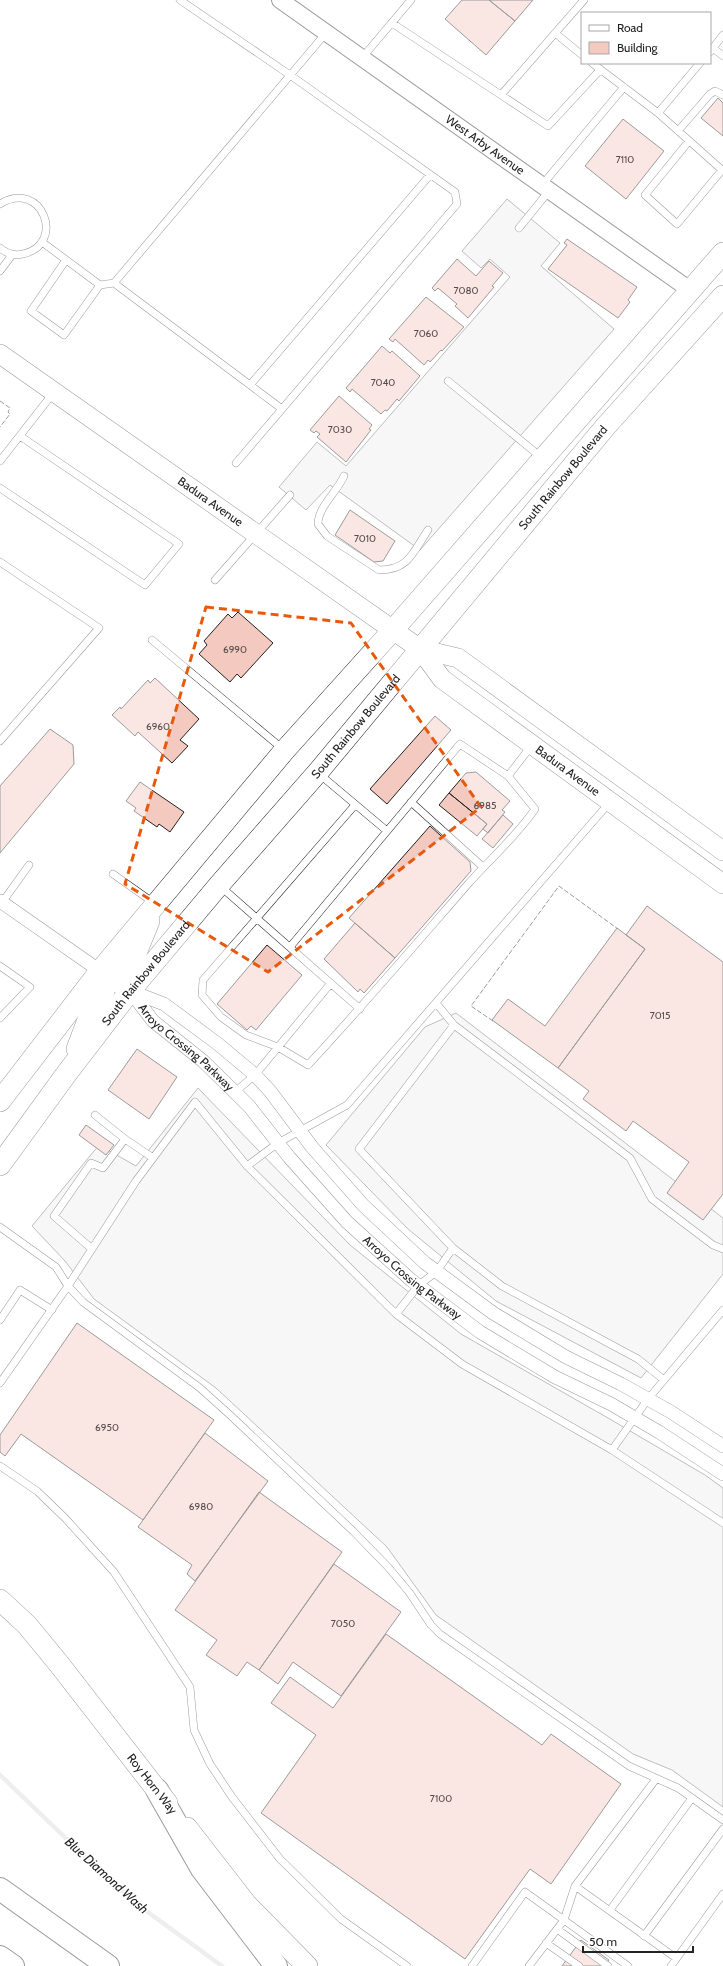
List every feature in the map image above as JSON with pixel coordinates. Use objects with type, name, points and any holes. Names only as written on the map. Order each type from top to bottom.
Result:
[{"type":"highway","points":[[157,1790],[202,1869],[276,1966]]},
{"type":"highway","points":[[0,1888],[108,1966]]},
{"type":"highway","points":[[0,1957],[13,1966]]},
{"type":"main road","points":[[0,1101],[100,971],[284,751],[393,630],[723,253]]},
{"type":"main road","points":[[720,306],[713,288],[723,271]]},
{"type":"main road","points":[[626,403],[650,359],[679,324],[690,290]]},
{"type":"main road","name":"South Rainbow Boulevard","points":[[0,1165],[67,1073],[130,991],[219,885],[318,772],[626,403],[720,306]]},
{"type":"main road","name":"Badura Avenue","points":[[0,354],[420,649],[442,679],[723,884]]},
{"type":"main road","name":"Badura Avenue","points":[[420,649],[458,658],[723,851]]},
{"type":"main road","points":[[610,802],[626,780]]},
{"type":"main road","points":[[130,991],[122,984],[122,972],[136,953],[156,904]]},
{"type":"main road","points":[[67,1073],[91,1012],[103,994],[106,985],[100,971]]},
{"type":"main road","name":"Roy Horn Way","points":[[0,1600],[27,1625],[59,1664],[246,1904],[307,1966]]},
{"type":"street","name":"West Arby Avenue","points":[[280,0],[690,290]]},
{"type":"street","points":[[1,903],[100,971]]},
{"type":"street","name":"Arroyo Crossing Parkway","points":[[130,991],[164,1004],[218,1044],[255,1075],[270,1091],[312,1147],[363,1205],[425,1263],[500,1317],[566,1357],[648,1399],[723,1446]]},
{"type":"street","name":"Arroyo Crossing Parkway","points":[[130,991],[153,1021],[203,1061],[250,1106],[278,1143],[347,1222],[418,1286],[480,1332],[555,1377],[659,1432],[723,1474]]},
{"type":"lane","points":[[180,0],[290,75],[455,192],[457,204],[236,463]]},
{"type":"lane","points":[[362,58],[411,0]]},
{"type":"lane","points":[[501,95],[584,0]]},
{"type":"lane","points":[[392,23],[548,126],[600,70]]},
{"type":"lane","points":[[42,242],[100,285],[114,283],[326,33]]},
{"type":"lane","points":[[555,33],[581,54]]},
{"type":"lane","points":[[723,35],[712,50],[723,56]]},
{"type":"lane","points":[[593,64],[658,113],[723,170],[677,224],[645,195],[689,141]]},
{"type":"lane","points":[[658,113],[699,64]]},
{"type":"lane","points":[[519,228],[545,188],[624,88]]},
{"type":"lane","points":[[678,131],[710,94],[715,91],[723,95]]},
{"type":"lane","points":[[250,385],[430,175]]},
{"type":"lane","points":[[0,204],[7,199],[25,198],[40,208],[45,216],[46,225],[42,242],[28,253],[12,255],[0,248]]},
{"type":"lane","points":[[0,271],[12,255]]},
{"type":"lane","points":[[66,260],[31,311],[64,335],[100,285]]},
{"type":"lane","points":[[114,283],[282,409]]},
{"type":"lane","points":[[448,380],[543,459]]},
{"type":"lane","points":[[0,461],[54,392]]},
{"type":"lane","points":[[0,488],[145,585],[179,544],[20,436]]},
{"type":"lane","points":[[344,476],[339,487],[320,512],[318,524],[327,536],[379,570],[398,568],[405,562],[428,530]]},
{"type":"lane","points":[[215,580],[290,495]]},
{"type":"lane","points":[[0,562],[99,628],[0,741]]},
{"type":"lane","points":[[152,640],[284,751]]},
{"type":"lane","points":[[290,947],[460,744],[508,776],[535,809],[524,825],[483,867],[360,1008],[308,1065],[278,1047],[246,1035],[221,1017],[202,994],[203,980],[258,919],[355,804]]},
{"type":"lane","points":[[508,776],[532,745]]},
{"type":"lane","points":[[318,772],[386,831]]},
{"type":"lane","points":[[411,802],[483,867]]},
{"type":"lane","points":[[247,1166],[278,1143],[347,1105],[610,802]]},
{"type":"lane","points":[[1,903],[29,865]]},
{"type":"lane","points":[[113,874],[156,904]]},
{"type":"lane","points":[[219,885],[360,1008]]},
{"type":"lane","points":[[0,966],[30,987],[1,1016]]},
{"type":"lane","points":[[235,1092],[255,1075],[331,983]]},
{"type":"lane","points":[[436,1003],[454,1025],[630,1158],[652,1199],[713,1244],[723,1249]]},
{"type":"lane","points":[[454,1025],[359,1149],[453,1248],[502,1286],[638,1359],[664,1380]]},
{"type":"lane","points":[[0,1383],[52,1310],[136,1180],[194,1102],[247,1166],[396,1314],[462,1364],[612,1450],[723,1523]]},
{"type":"lane","points":[[95,1115],[125,1139],[153,1158]]},
{"type":"lane","points":[[92,1249],[54,1216],[91,1163],[103,1168],[125,1139]]},
{"type":"lane","points":[[0,1227],[56,1267],[68,1286],[83,1302],[200,1388],[230,1415],[353,1531],[388,1567],[409,1592],[436,1631],[629,1766],[678,1788],[723,1820]]},
{"type":"lane","points":[[396,1314],[418,1286],[437,1271],[453,1248]]},
{"type":"lane","points":[[0,1320],[20,1290],[52,1310]]},
{"type":"lane","points":[[612,1450],[648,1399],[723,1310]]},
{"type":"lane","points":[[0,1466],[37,1491],[114,1572],[190,1687],[194,1730],[210,1764],[232,1797],[280,1859],[341,1919],[407,1966]]},
{"type":"lane","points":[[532,1965],[546,1943],[564,1920],[575,1886],[656,1779]]},
{"type":"lane","points":[[610,1910],[692,1798]]},
{"type":"lane","points":[[644,1936],[723,1829]]},
{"type":"lane","points":[[575,1886],[676,1958]]},
{"type":"lane","points":[[472,1966],[526,1892],[628,1966]]},
{"type":"lane","points":[[670,1966],[723,1894]]},
{"type":"lane","points":[[557,1929],[608,1966]]},
{"type":"lane","points":[[546,1943],[579,1966]]},
{"type":"highlighted area","points":[[206,607],[351,623],[481,807],[268,972],[125,884]]},
{"type":"shaded area","points":[[507,199],[560,243],[541,266],[614,329],[420,550],[330,485],[306,510],[279,487],[317,442],[346,466],[510,277],[490,259],[481,268],[462,251]]},
{"type":"shaded area","points":[[456,1013],[723,1218],[723,1274],[641,1378],[496,1301],[408,1229],[326,1145],[425,1027]]},
{"type":"shaded area","points":[[198,1088],[350,1245],[461,1334],[705,1475],[723,1488],[723,1807],[672,1770],[633,1754],[436,1615],[387,1547],[216,1388],[94,1299],[65,1261],[32,1226],[99,1145],[136,1166]]},
{"type":"building","points":[[462,0],[489,0],[515,21],[486,55],[445,19]]},
{"type":"building","points":[[489,0],[533,0],[515,21]]},
{"type":"building","points":[[718,98],[723,103],[723,136],[701,118]]},
{"type":"building","points":[[623,119],[664,151],[626,199],[585,166]]},
{"type":"building","points":[[567,239],[637,287],[628,300],[630,302],[618,318],[548,269],[567,245],[564,243]]},
{"type":"building","points":[[457,259],[476,276],[489,261],[503,273],[492,286],[494,287],[468,318],[455,306],[457,304],[438,288],[435,291],[432,288]]},
{"type":"building","points":[[426,297],[464,327],[442,351],[441,350],[430,362],[428,360],[424,365],[395,339],[393,342],[389,339]]},
{"type":"building","points":[[382,346],[390,353],[392,351],[420,376],[399,401],[397,399],[387,411],[385,410],[381,414],[352,389],[350,392],[346,388]]},
{"type":"building","points":[[339,396],[372,425],[369,429],[371,430],[346,462],[317,437],[320,434],[316,431],[314,433],[310,430]]},
{"type":"building","points":[[350,510],[395,541],[383,561],[374,562],[335,535]]},
{"type":"building","points":[[238,612],[273,643],[241,678],[237,674],[230,682],[199,654],[207,645],[204,641],[228,614],[232,618]]},
{"type":"building","points":[[155,678],[199,719],[180,740],[188,746],[172,763],[138,732],[135,736],[112,715],[120,707],[121,709],[148,680],[150,683]]},
{"type":"building","points":[[435,716],[451,730],[387,804],[370,789]]},
{"type":"building","points":[[50,729],[73,745],[74,764],[0,853],[0,786]]},
{"type":"building","points":[[476,772],[510,801],[502,810],[505,812],[488,833],[483,829],[487,824],[449,793],[466,773]]},
{"type":"building","points":[[140,782],[184,812],[170,832],[159,824],[157,827],[134,811],[136,808],[126,801]]},
{"type":"building","points":[[449,793],[487,824],[477,836],[439,805]]},
{"type":"building","points":[[503,815],[513,824],[493,848],[482,839]]},
{"type":"building","points":[[430,826],[470,862],[471,871],[395,958],[349,918]]},
{"type":"building","points":[[647,906],[723,962],[723,1194],[703,1220],[667,1193],[689,1162],[633,1121],[626,1131],[583,1099],[589,1091],[558,1068],[645,949],[626,935]]},
{"type":"building","points":[[355,923],[395,958],[364,993],[360,989],[358,992],[324,959]]},
{"type":"building","points":[[617,928],[645,949],[558,1068],[492,1020],[508,999],[545,1026]]},
{"type":"building","points":[[267,945],[302,975],[256,1030],[251,1026],[247,1030],[217,1004]]},
{"type":"building","points":[[137,1049],[177,1077],[149,1119],[108,1090]]},
{"type":"building","points":[[86,1125],[114,1145],[106,1155],[79,1135]]},
{"type":"building","points":[[77,1323],[214,1420],[143,1520],[21,1434],[5,1456],[0,1452],[0,1435]]},
{"type":"building","points":[[205,1433],[268,1481],[195,1581],[187,1574],[192,1565],[138,1527]]},
{"type":"building","points":[[259,1492],[342,1552],[259,1670],[247,1662],[237,1676],[206,1655],[217,1640],[175,1610]]},
{"type":"building","points":[[334,1564],[401,1612],[341,1696],[293,1662],[278,1684],[259,1670]]},
{"type":"building","points":[[386,1634],[542,1745],[551,1734],[621,1784],[551,1884],[530,1869],[465,1959],[261,1813],[316,1735],[271,1703],[290,1677],[333,1708]]},
{"type":"building","points":[[581,1940],[609,1960],[604,1966],[562,1966]]},
{"type":"waterway","name":"Blue Diamond Wash","points":[[0,1775],[101,1872],[145,1910],[222,1966]]},
{"type":"fence","points":[[0,401],[10,408],[8,412],[10,414],[0,427]]},
{"type":"fence","points":[[493,1021],[471,1006],[559,886],[618,929]]}]
